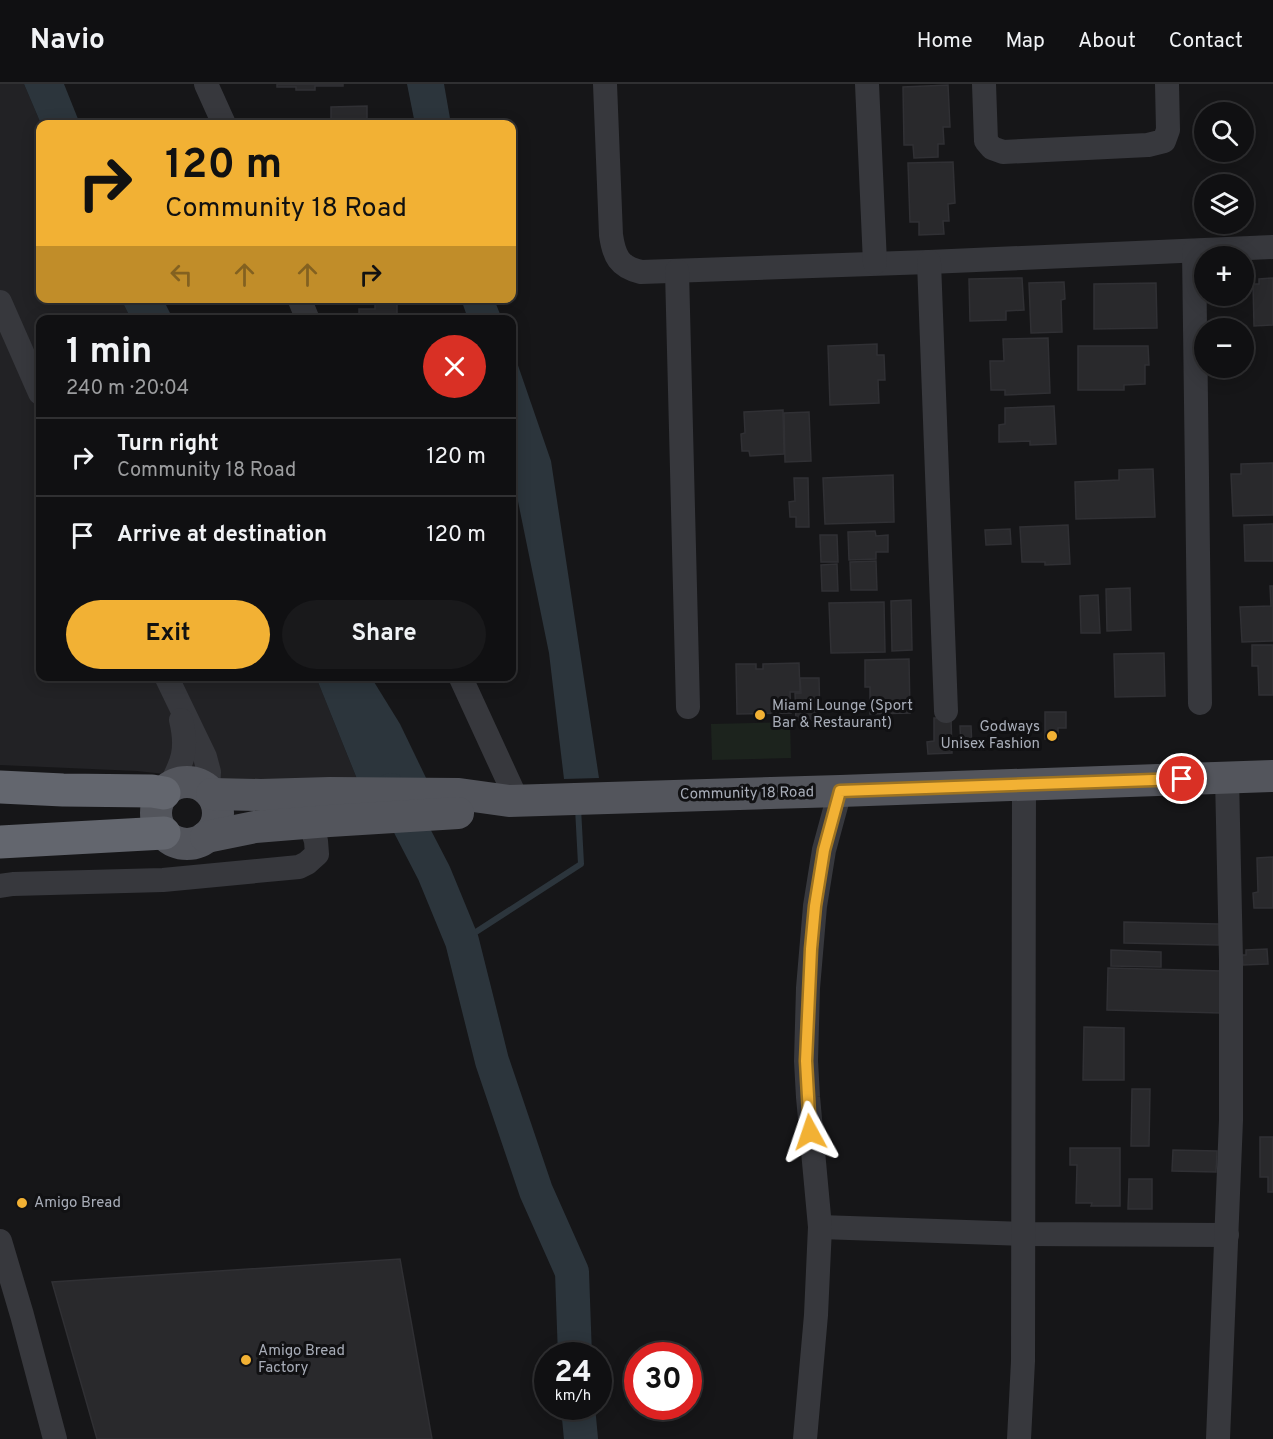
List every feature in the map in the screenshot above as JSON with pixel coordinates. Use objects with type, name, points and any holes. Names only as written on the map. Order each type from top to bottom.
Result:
[{"type":"highway","points":[[0,787],[166,791]]},
{"type":"highway","points":[[0,842],[164,833]]},
{"type":"main road","name":"Community 18 Road","points":[[206,837],[323,812],[458,804],[1273,776]]},
{"type":"main road","points":[[184,782],[194,783],[210,791],[217,803],[218,813],[213,831],[198,842],[189,844],[180,843],[164,833],[157,816],[159,800],[166,791],[184,782]]},
{"type":"main road","name":"Community 18 Road","points":[[210,791],[261,795],[323,812]]},
{"type":"street","points":[[206,84],[222,120]]},
{"type":"street","points":[[605,84],[613,248],[623,265],[632,270],[677,271],[1194,250]]},
{"type":"street","points":[[867,84],[875,263]]},
{"type":"street","points":[[984,84],[986,141],[992,148],[1003,152],[1148,145],[1164,141],[1168,130],[1167,84]]},
{"type":"street","points":[[1254,248],[1273,247]]},
{"type":"street","points":[[929,262],[946,711]]},
{"type":"street","points":[[677,271],[688,707]]},
{"type":"street","points":[[0,302],[36,384]]},
{"type":"street","points":[[1195,306],[1200,703]]},
{"type":"street","points":[[168,681],[205,758],[209,772],[210,791]]},
{"type":"street","points":[[462,681],[513,801]]},
{"type":"street","points":[[166,791],[180,769],[185,746],[177,703]]},
{"type":"street","points":[[1218,1439],[1227,1235],[1232,1041],[1227,777]]},
{"type":"street","points":[[1019,1439],[1023,1361],[1024,785]]},
{"type":"street","points":[[805,1439],[816,1316],[820,1227],[806,1061],[808,988],[815,906],[824,850],[840,791]]},
{"type":"street","points":[[0,886],[163,880],[299,867],[308,863],[317,854],[316,841],[323,812]]},
{"type":"street","points":[[820,1227],[1023,1234],[1227,1235]]},
{"type":"street","points":[[0,1241],[55,1439]]},
{"type":"shaded area","points":[[0,84],[24,84],[39,120],[36,120],[36,303],[123,303],[129,315],[36,315],[36,681],[318,681],[359,784],[264,785],[137,771],[0,765]]},
{"type":"shaded area","points":[[24,84],[64,84],[78,120],[39,120]]},
{"type":"shaded area","points":[[407,84],[444,84],[450,120],[414,120]]},
{"type":"shaded area","points":[[123,303],[165,303],[171,315],[129,315]]},
{"type":"shaded area","points":[[462,303],[496,303],[500,315],[467,315]]},
{"type":"shaded area","points":[[516,360],[551,461],[599,778],[564,779],[549,653],[516,492]]},
{"type":"shaded area","points":[[318,681],[373,681],[400,724],[428,782],[359,784]]},
{"type":"shaded area","points":[[790,722],[791,758],[712,760],[711,724]]},
{"type":"building","points":[[277,84],[343,84],[343,86],[315,86],[315,90],[296,90],[296,87],[277,87]]},
{"type":"building","points":[[948,85],[950,127],[943,127],[944,144],[938,144],[938,157],[914,158],[913,145],[904,145],[903,87]]},
{"type":"building","points":[[367,106],[367,120],[331,120],[331,107]]},
{"type":"building","points":[[953,162],[955,203],[948,204],[949,221],[943,221],[944,234],[919,235],[919,222],[910,222],[908,163]]},
{"type":"building","points":[[1022,278],[1024,310],[1006,311],[1006,320],[970,321],[969,279]]},
{"type":"building","points":[[1273,278],[1273,325],[1254,326],[1254,284],[1259,284],[1259,279]]},
{"type":"building","points":[[1064,282],[1065,299],[1061,300],[1062,332],[1031,333],[1029,283]]},
{"type":"building","points":[[1156,283],[1157,328],[1094,329],[1094,284]]},
{"type":"building","points":[[375,303],[397,303],[397,315],[359,315],[359,309],[375,309]]},
{"type":"building","points":[[1048,338],[1050,393],[1005,395],[1005,390],[991,390],[990,361],[1004,361],[1003,339]]},
{"type":"building","points":[[877,344],[877,355],[884,355],[885,380],[878,380],[879,403],[830,405],[828,346]]},
{"type":"building","points":[[1078,346],[1148,346],[1149,365],[1145,365],[1145,384],[1124,385],[1124,390],[1078,390]]},
{"type":"building","points":[[1054,406],[1056,444],[1030,445],[1030,441],[999,442],[999,425],[1005,424],[1005,408]]},
{"type":"building","points":[[783,410],[784,454],[750,456],[749,451],[742,451],[741,434],[745,433],[744,412]]},
{"type":"building","points":[[809,412],[811,461],[785,462],[784,413]]},
{"type":"building","points":[[1273,463],[1273,515],[1233,516],[1231,474],[1241,474],[1241,464]]},
{"type":"building","points":[[1153,469],[1155,517],[1076,519],[1075,482],[1119,480],[1119,470]]},
{"type":"building","points":[[893,475],[894,522],[825,524],[823,478]]},
{"type":"building","points":[[794,478],[808,478],[809,527],[796,527],[796,517],[790,517],[789,502],[795,501]]},
{"type":"building","points":[[1273,524],[1273,561],[1245,561],[1244,525]]},
{"type":"building","points":[[1068,525],[1070,564],[1045,565],[1045,562],[1022,562],[1020,527]]},
{"type":"building","points":[[1010,529],[1011,544],[986,545],[985,530]]},
{"type":"building","points":[[875,531],[876,536],[888,535],[888,552],[876,552],[876,559],[849,560],[848,532]]},
{"type":"building","points":[[820,535],[837,535],[838,562],[821,562]]},
{"type":"building","points":[[876,561],[877,590],[851,590],[850,562]]},
{"type":"building","points":[[837,564],[838,591],[822,591],[821,565]]},
{"type":"building","points":[[1270,586],[1273,586],[1273,641],[1242,642],[1240,607],[1271,606]]},
{"type":"building","points":[[1130,588],[1131,630],[1107,631],[1106,589]]},
{"type":"building","points":[[1098,595],[1100,633],[1081,633],[1080,596]]},
{"type":"building","points":[[911,600],[912,650],[892,651],[891,601]]},
{"type":"building","points":[[884,602],[885,652],[831,653],[829,603]]},
{"type":"building","points":[[1252,645],[1273,645],[1273,695],[1259,695],[1258,666],[1252,666]]},
{"type":"building","points":[[1164,653],[1165,696],[1115,697],[1114,654]]},
{"type":"building","points":[[909,659],[910,713],[870,714],[870,687],[865,687],[865,660]]},
{"type":"building","points":[[799,663],[800,692],[790,692],[791,713],[737,714],[736,664],[756,664],[756,669],[763,669],[763,664]]},
{"type":"building","points":[[800,678],[819,678],[820,720],[796,721],[795,693],[801,693]]},
{"type":"building","points":[[1045,712],[1066,712],[1066,728],[1058,728],[1058,739],[1045,739]]},
{"type":"building","points":[[934,718],[951,718],[952,753],[928,754],[927,742],[934,741]]},
{"type":"building","points":[[960,726],[971,726],[972,747],[961,747]]},
{"type":"building","points":[[1273,857],[1273,908],[1254,908],[1253,893],[1258,892],[1257,858]]},
{"type":"building","points":[[1124,922],[1219,924],[1219,945],[1124,943]]},
{"type":"building","points":[[1267,949],[1268,964],[1243,965],[1242,955],[1246,955],[1246,950]]},
{"type":"building","points":[[1111,950],[1161,952],[1161,967],[1111,966]]},
{"type":"building","points":[[1108,968],[1222,971],[1221,1013],[1107,1010]]},
{"type":"building","points":[[1084,1027],[1124,1028],[1124,1080],[1083,1080]]},
{"type":"building","points":[[1132,1089],[1150,1089],[1149,1146],[1131,1146]]},
{"type":"building","points":[[1260,1137],[1273,1137],[1273,1192],[1268,1192],[1268,1177],[1260,1177]]},
{"type":"building","points":[[1070,1148],[1120,1148],[1120,1206],[1091,1206],[1092,1203],[1076,1203],[1077,1165],[1070,1165]]},
{"type":"building","points":[[1173,1150],[1217,1151],[1216,1172],[1172,1171]]},
{"type":"building","points":[[1129,1179],[1152,1179],[1152,1209],[1128,1209]]},
{"type":"building","name":"Amigo Bread Factory","points":[[400,1259],[432,1439],[97,1439],[52,1282]]},
{"type":"waterway","points":[[391,790],[434,873],[462,941],[492,1061],[536,1191],[572,1272],[574,1342]]},
{"type":"waterway","points":[[462,941],[581,864],[578,808]]},
{"type":"waterway","points":[[579,1420],[581,1439]]},
{"type":"place","name":"Miami Lounge (Sport Bar & Restaurant)","points":[[760,715]]},
{"type":"place","name":"Godways Unisex Fashion","points":[[1052,736]]},
{"type":"place","name":"Amigo Bread","points":[[22,1203]]},
{"type":"place","name":"Amigo Bread Factory","points":[[246,1360]]},
{"type":"route","points":[[810,1132],[806,1061],[811,949],[824,850],[840,791],[1182,779]]}]
